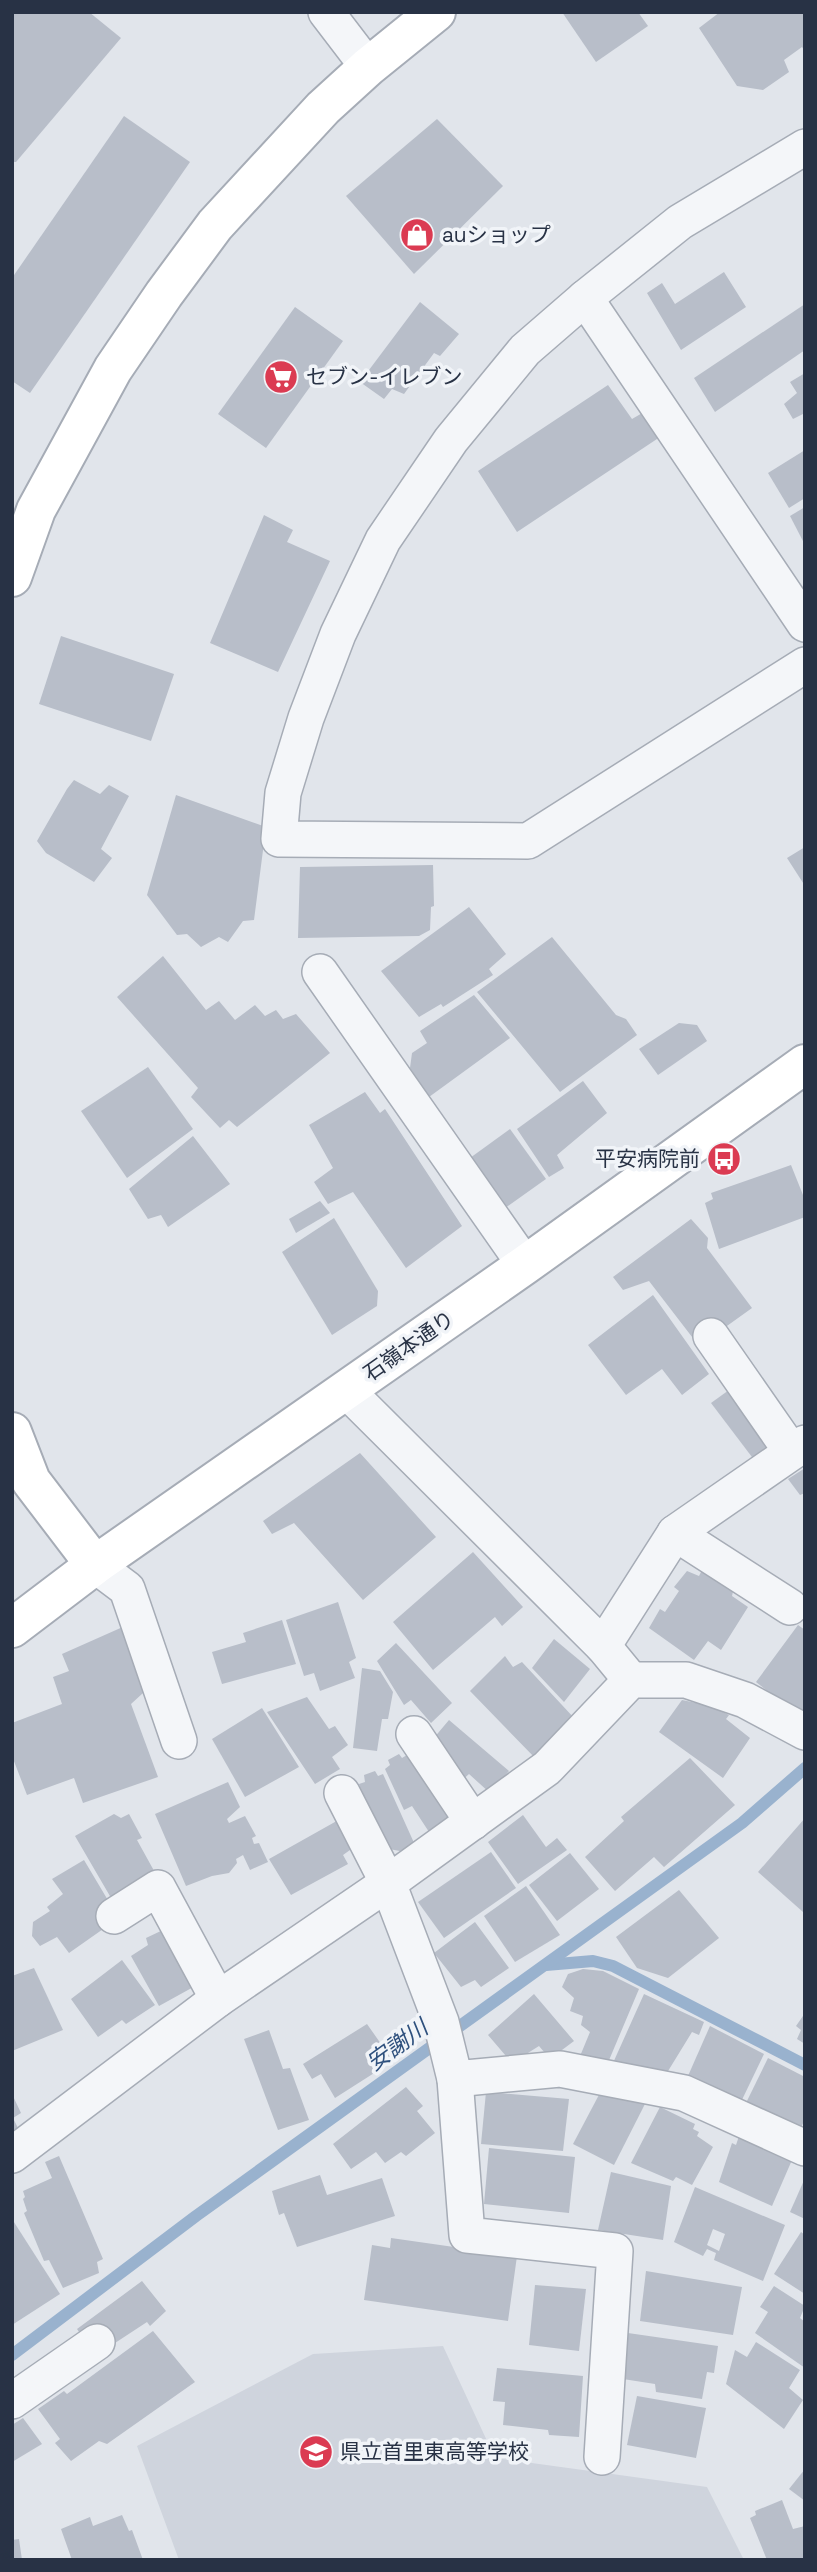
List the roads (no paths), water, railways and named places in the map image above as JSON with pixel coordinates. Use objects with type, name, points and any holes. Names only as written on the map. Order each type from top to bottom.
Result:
[{"type":"main road","points":[[12,577],[24,509],[113,369],[215,225],[287,144],[368,66],[436,12]]},
{"type":"main road","name":"石嶺本通り","points":[[12,1628],[95,1566],[525,1265],[709,1130],[805,1064]]},
{"type":"main road","points":[[12,1432],[31,1481],[95,1566]]},
{"type":"street","points":[[326,12],[368,66]]},
{"type":"street","points":[[805,147],[680,222],[585,298],[525,350],[451,440],[383,540],[338,634],[306,718],[283,793],[279,839],[528,841],[805,665]]},
{"type":"street","points":[[585,298],[805,624]]},
{"type":"street","points":[[320,972],[525,1265]]},
{"type":"street","points":[[603,1646],[675,1533],[798,1447],[711,1336]]},
{"type":"street","points":[[346,1390],[603,1646],[631,1680]]},
{"type":"street","points":[[675,1533],[790,1606]]},
{"type":"street","points":[[95,1566],[127,1589],[178,1741]]},
{"type":"street","points":[[12,2155],[218,1999],[388,1884],[547,1768],[631,1680],[686,1680],[745,1700],[805,1732]]},
{"type":"street","points":[[414,1734],[473,1822]]},
{"type":"street","points":[[342,1793],[388,1884],[441,2022],[453,2071],[467,2235],[615,2251],[602,2457]]},
{"type":"street","points":[[114,1916],[158,1888],[218,1999]]},
{"type":"street","points":[[453,2071],[560,2069],[684,2093],[805,2148]]},
{"type":"street","points":[[12,2401],[97,2342]]},
{"type":"waterway","name":"安謝川","points":[[12,2355],[196,2216],[742,1823],[805,1768]]},
{"type":"waterway","points":[[546,1965],[593,1961],[613,1966],[805,2065]]},
{"type":"place","name":"auショップ","points":[[417,235]]},
{"type":"place","name":"セブン-イレブン","points":[[281,377]]},
{"type":"place","name":"平安病院前","points":[[724,1159]]},
{"type":"place","name":"県立首里東高等学校","points":[[316,2452]]}]
